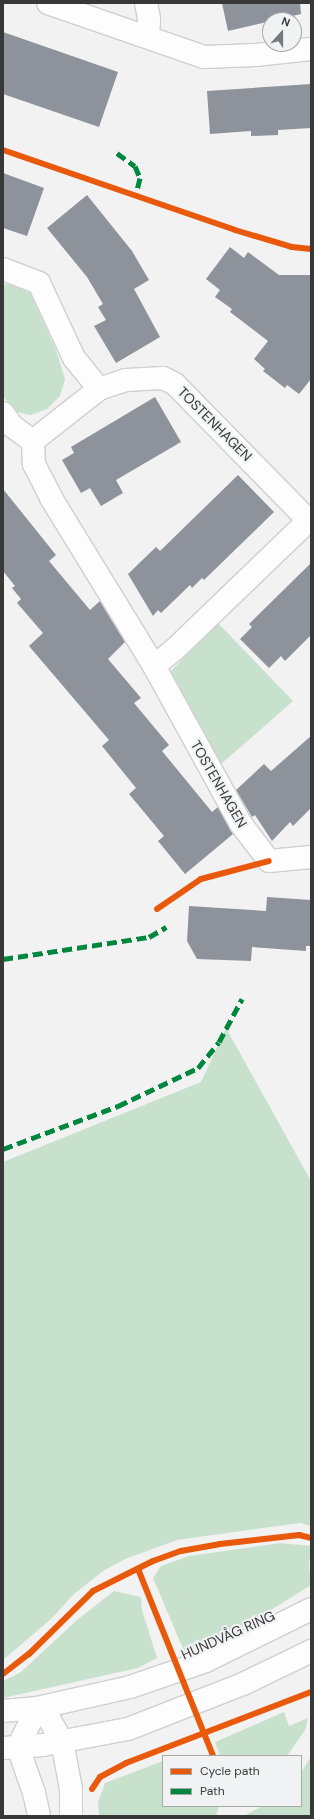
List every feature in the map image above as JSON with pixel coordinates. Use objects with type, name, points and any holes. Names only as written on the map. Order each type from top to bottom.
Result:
[{"type":"street","points":[[48,3],[204,57],[256,56],[311,49]]},
{"type":"street","points":[[146,3],[149,19],[148,37]]},
{"type":"street","points":[[3,269],[39,283],[74,358],[99,389]]},
{"type":"street","name":"TOSTENHAGEN","points":[[154,666],[174,650],[310,522],[175,384],[163,378],[126,380],[99,389],[33,441],[34,464],[51,498],[154,666],[211,771],[256,845],[270,861],[311,857]]},
{"type":"street","points":[[3,414],[12,426],[33,441]]},
{"type":"street","name":"HUNDVÅG RING","points":[[3,1711],[37,1708],[130,1687],[206,1661],[311,1609]]},
{"type":"street","points":[[11,1747],[62,1741],[128,1729],[184,1709],[311,1651]]},
{"type":"street","points":[[11,1747],[37,1708],[48,1717],[62,1741],[71,1789],[71,1816]]},
{"type":"street","points":[[11,1747],[34,1793],[39,1816]]},
{"type":"green space","points":[[3,284],[12,285],[30,293],[56,350],[65,379],[60,396],[47,409],[31,415],[16,412],[3,396]]},
{"type":"green space","points":[[218,623],[293,701],[221,764],[169,673]]},
{"type":"green space","points":[[226,1028],[311,1181],[311,1526],[300,1523],[177,1540],[125,1559],[103,1571],[74,1594],[51,1619],[3,1660],[3,1162],[201,1082]]},
{"type":"green space","points":[[280,1543],[311,1546],[309,1566],[311,1585],[249,1624],[184,1651],[153,1578],[161,1566],[189,1556]]},
{"type":"green space","points":[[114,1591],[141,1597],[142,1610],[157,1658],[138,1668],[3,1698],[3,1681],[21,1672],[77,1620]]},
{"type":"green space","points":[[284,1712],[289,1726],[308,1718],[305,1730],[288,1755],[220,1755],[215,1742]]},
{"type":"green space","points":[[311,1756],[311,1816],[244,1816],[260,1807],[302,1807],[302,1771]]},
{"type":"green space","points":[[162,1761],[162,1807],[219,1807],[216,1816],[99,1816],[98,1802],[105,1783]]},
{"type":"building","points":[[222,3],[300,3],[301,12],[262,12],[262,23],[228,31]]},
{"type":"building","points":[[3,32],[118,72],[99,127],[3,94]]},
{"type":"building","points":[[311,84],[311,128],[278,130],[278,135],[251,136],[251,131],[210,134],[207,91]]},
{"type":"building","points":[[3,173],[44,188],[27,236],[3,228]]},
{"type":"building","points":[[87,195],[132,251],[149,280],[134,289],[160,337],[116,363],[94,326],[106,320],[98,307],[103,304],[87,277],[47,228]]},
{"type":"building","points":[[230,247],[244,258],[248,252],[279,275],[311,275],[311,379],[299,394],[287,385],[285,388],[263,371],[265,369],[254,359],[268,341],[230,312],[232,309],[215,297],[220,290],[206,279]]},
{"type":"building","points":[[155,397],[181,442],[116,480],[123,493],[101,506],[90,488],[81,493],[62,460],[74,453],[71,447]]},
{"type":"building","points":[[238,475],[274,512],[204,580],[202,578],[192,588],[190,585],[161,613],[158,610],[153,616],[128,574],[156,547],[160,551]]},
{"type":"building","points":[[3,489],[56,555],[49,561],[90,610],[100,601],[125,642],[108,659],[141,698],[134,703],[169,745],[162,751],[212,812],[218,807],[233,834],[185,874],[158,841],[164,836],[129,794],[136,788],[102,746],[109,740],[29,646],[43,633],[17,603],[21,599],[12,588],[15,586],[3,571]]},
{"type":"building","points":[[311,563],[311,635],[285,661],[281,656],[269,668],[240,639],[252,627],[249,624]]},
{"type":"building","points":[[311,736],[311,808],[293,826],[290,822],[272,841],[255,815],[252,817],[236,790],[264,764],[271,771]]},
{"type":"building","points":[[267,897],[311,900],[311,946],[306,946],[306,951],[252,947],[251,961],[197,959],[187,941],[189,906],[266,911]]},
{"type":"marked path","points":[[117,153],[135,166],[140,178],[136,194]]},
{"type":"marked path","points":[[3,959],[149,937],[166,927]]},
{"type":"marked path","points":[[3,1149],[118,1106],[198,1068],[219,1042],[242,999]]},
{"type":"cycle path","points":[[3,150],[235,230],[292,247],[311,249]]},
{"type":"cycle path","points":[[157,909],[201,879],[269,861]]},
{"type":"cycle path","points":[[3,1674],[29,1654],[93,1591],[153,1561],[181,1551],[220,1544],[299,1535],[311,1538]]},
{"type":"cycle path","points":[[138,1569],[213,1755]]},
{"type":"cycle path","points":[[92,1789],[100,1777],[126,1763],[311,1692]]}]
